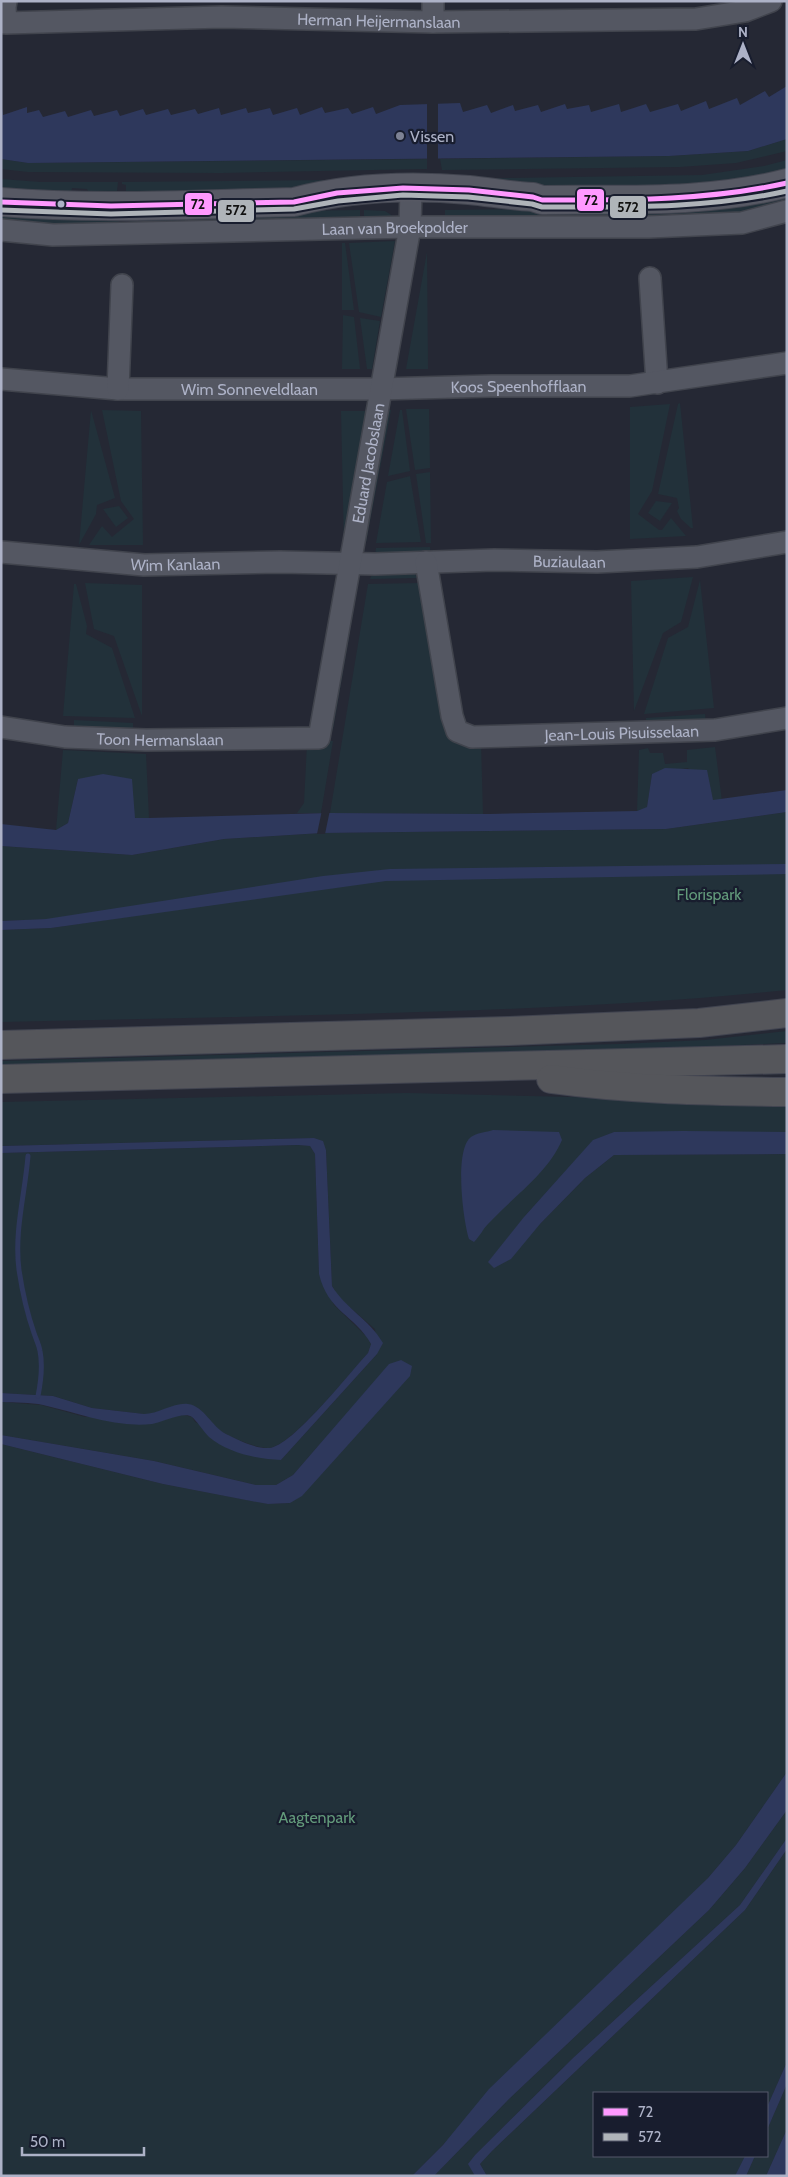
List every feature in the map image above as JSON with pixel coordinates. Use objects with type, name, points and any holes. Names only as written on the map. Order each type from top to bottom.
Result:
[{"type":"highway","points":[[1,1045],[699,1023],[787,1013]]},
{"type":"highway","points":[[1,1079],[787,1059]]},
{"type":"highway","points":[[459,1067],[611,1087],[684,1091],[787,1092]]},
{"type":"main road","name":"Laan van Broekpolder","points":[[1,202],[102,205],[294,202],[364,190],[410,207],[469,190],[533,197],[542,200],[708,198],[755,191],[787,183]]},
{"type":"street","name":"Herman Heijermanslaan","points":[[6,1],[6,23],[226,9],[433,22],[636,11],[696,19],[745,11],[771,1]]},
{"type":"street","points":[[433,1],[433,22]]},
{"type":"street","name":"Laan van Broekpolder","points":[[1,230],[53,235],[410,207],[659,227],[742,223],[787,211]]},
{"type":"street","name":"Eduard Jacobslaan","points":[[319,738],[410,207]]},
{"type":"street","points":[[650,278],[657,382]]},
{"type":"street","points":[[118,389],[122,285]]},
{"type":"street","name":"Koos Speenhofflaan","points":[[380,389],[491,386],[630,386],[787,362]]},
{"type":"street","name":"Wim Sonneveldlaan","points":[[1,378],[118,389],[380,389]]},
{"type":"street","name":"Buziaulaan","points":[[350,563],[494,560],[597,562],[666,559],[697,557],[787,542]]},
{"type":"street","name":"Wim Kanlaan","points":[[1,552],[144,565],[350,563]]},
{"type":"street","name":"Jean-Louis Pisuisselaan","points":[[426,562],[452,716],[457,731],[472,737],[715,730],[787,718]]},
{"type":"street","name":"Toon Hermanslaan","points":[[1,727],[65,737],[146,740],[319,738]]},
{"type":"green space","points":[[787,139],[787,151],[736,163],[680,167],[442,170],[440,159],[669,156],[748,151]]},
{"type":"green space","points":[[1,159],[28,163],[427,159],[427,169],[221,173],[28,172],[1,169]]},
{"type":"green space","points":[[787,160],[787,174],[749,183],[567,191],[443,179],[702,175],[764,166]]},
{"type":"green space","points":[[1,179],[40,182],[118,182],[117,191],[88,191],[87,189],[72,188],[71,193],[1,191]]},
{"type":"green space","points":[[339,180],[304,194],[126,196],[126,185],[122,184],[122,182]]},
{"type":"green space","points":[[787,192],[787,205],[733,216],[438,223],[439,215],[445,215],[445,210],[625,208]]},
{"type":"green space","points":[[1,210],[118,213],[119,227],[1,224]]},
{"type":"green space","points":[[360,210],[360,224],[131,227],[130,218],[226,212]]},
{"type":"green space","points":[[364,210],[385,211],[396,218],[364,223]]},
{"type":"green space","points":[[395,241],[381,317],[359,312],[349,243]]},
{"type":"green space","points":[[342,243],[345,243],[354,310],[342,310]]},
{"type":"green space","points":[[427,252],[428,369],[406,369]]},
{"type":"green space","points":[[343,315],[354,317],[360,369],[342,369]]},
{"type":"green space","points":[[360,318],[380,321],[372,369],[367,369]]},
{"type":"green space","points":[[680,403],[693,528],[681,519],[677,511],[679,508],[677,498],[658,494],[678,404]]},
{"type":"green space","points":[[670,404],[652,491],[638,514],[659,530],[662,530],[671,518],[686,536],[630,539],[630,407]]},
{"type":"green space","points":[[406,409],[429,409],[430,468],[415,470]]},
{"type":"green space","points":[[91,410],[115,498],[97,505],[96,514],[79,545]]},
{"type":"green space","points":[[102,410],[141,411],[143,545],[89,545],[102,526],[112,537],[134,519],[121,501]]},
{"type":"green space","points":[[384,410],[391,410],[366,543],[361,542]]},
{"type":"green space","points":[[400,410],[402,410],[410,471],[388,476]]},
{"type":"green space","points":[[341,411],[366,411],[344,545]]},
{"type":"green space","points":[[430,472],[431,543],[426,543],[416,474]]},
{"type":"green space","points":[[410,476],[421,542],[376,543],[387,482]]},
{"type":"green space","points":[[656,501],[672,503],[660,521],[648,513]]},
{"type":"green space","points":[[119,506],[128,518],[116,527],[103,509]]},
{"type":"green space","points":[[430,547],[431,556],[375,556],[376,548]]},
{"type":"green space","points":[[373,571],[414,572],[417,578],[370,579]]},
{"type":"green space","points":[[693,577],[681,622],[663,633],[634,711],[631,581]]},
{"type":"green space","points":[[700,580],[714,708],[644,714],[668,638],[688,627]]},
{"type":"green space","points":[[85,583],[142,585],[142,716],[114,636],[94,629]]},
{"type":"green space","points":[[356,583],[358,585],[333,730],[328,729]]},
{"type":"green space","points":[[419,583],[450,738],[453,741],[481,742],[483,814],[330,813],[368,584]]},
{"type":"green space","points":[[74,584],[76,584],[87,626],[86,634],[112,648],[135,718],[63,716]]},
{"type":"green space","points":[[705,714],[706,723],[646,727],[646,718]]},
{"type":"green space","points":[[74,720],[133,723],[133,732],[74,730]]},
{"type":"green space","points":[[321,740],[333,741],[321,813],[297,813],[304,803],[307,744]]},
{"type":"green space","points":[[715,747],[722,801],[713,800],[688,768],[652,774],[647,808],[637,811],[639,750],[648,748],[650,753],[663,753],[665,764],[687,762],[687,750]]},
{"type":"green space","points":[[63,750],[146,754],[149,818],[136,818],[78,779],[68,823],[56,830]]},
{"type":"green space","name":"Florispark","points":[[787,812],[787,864],[778,865],[778,874],[787,874],[787,990],[578,1006],[283,1016],[1,1022],[1,930],[51,928],[132,916],[1,921],[1,846],[132,855],[224,839],[322,833],[666,829]]},
{"type":"green space","points":[[787,1031],[787,1043],[650,1049],[1,1065],[1,1061],[619,1044],[705,1040]]},
{"type":"green space","name":"Aagtenpark","points":[[407,1093],[787,1102],[787,1132],[614,1132],[594,1140],[524,1217],[540,1224],[585,1178],[614,1155],[787,1154],[787,1772],[736,1845],[708,1878],[412,2176],[1,2176],[1,1444],[163,1484],[268,1504],[290,1503],[401,1360],[389,1365],[293,1475],[276,1485],[256,1485],[154,1461],[1,1435],[1,1402],[41,1405],[85,1417],[184,1415],[192,1417],[195,1422],[281,1460],[377,1354],[375,1329],[339,1298],[332,1286],[326,1150],[322,1141],[314,1138],[1,1146],[1,1102]]},
{"type":"green space","points":[[310,1146],[315,1154],[319,1274],[334,1305],[367,1337],[371,1344],[368,1353],[306,1423],[279,1444],[264,1448],[244,1442],[219,1430],[198,1408],[176,1406],[151,1414],[143,1414],[92,1408],[53,1396],[1,1393],[1,1153]]},
{"type":"green space","points":[[787,1810],[787,1838],[740,1905],[573,2058],[475,2155],[469,2164],[475,2176],[434,2176],[509,2099],[709,1910],[745,1868]]},
{"type":"green space","points":[[787,1849],[787,2062],[768,2105],[768,2092],[593,2092],[593,2157],[744,2157],[735,2176],[487,2176],[480,2164],[492,2151],[745,1910]]},
{"type":"green space","points":[[787,2084],[787,2129],[766,2176],[746,2176],[755,2157],[768,2157],[768,2128]]},
{"type":"water","points":[[787,86],[787,139],[748,151],[669,156],[28,163],[1,159],[2,108],[3,115],[27,107],[27,113],[39,110],[43,117],[65,111],[68,117],[91,110],[94,116],[117,110],[120,116],[143,109],[146,115],[168,109],[171,115],[195,109],[198,114],[219,108],[221,115],[246,108],[248,113],[270,108],[273,115],[297,108],[300,115],[322,107],[325,113],[348,108],[352,114],[373,107],[376,114],[400,105],[460,103],[463,112],[487,105],[491,113],[513,105],[515,111],[538,105],[541,112],[565,104],[567,109],[589,105],[591,112],[619,104],[621,112],[646,104],[650,112],[678,104],[681,111],[706,101],[709,109],[737,98],[740,105],[765,91],[769,97]]},
{"type":"water","points":[[665,768],[707,770],[713,800],[787,790],[787,812],[666,829],[322,833],[224,839],[132,855],[1,846],[1,824],[56,830],[68,823],[78,779],[103,774],[132,779],[135,818],[149,818],[329,813],[489,814],[637,811],[647,807],[652,774]]},
{"type":"water","points":[[787,864],[787,874],[386,881],[51,928],[1,930],[1,921],[46,919],[323,876],[390,869]]},
{"type":"water","points":[[493,1130],[559,1132],[562,1140],[556,1152],[539,1174],[488,1224],[474,1242],[469,1239],[464,1217],[461,1186],[463,1156],[466,1144],[471,1137]]},
{"type":"water","points":[[614,1132],[787,1132],[787,1154],[614,1155],[585,1178],[540,1224],[511,1259],[494,1268],[488,1262],[524,1217],[593,1140]]},
{"type":"water","points":[[314,1138],[323,1141],[326,1150],[332,1286],[344,1301],[371,1327],[383,1343],[377,1354],[281,1460],[253,1457],[225,1447],[209,1437],[192,1417],[184,1415],[152,1424],[138,1425],[110,1422],[38,1404],[1,1402],[1,1393],[53,1396],[92,1408],[144,1414],[188,1404],[199,1409],[221,1431],[253,1446],[269,1448],[292,1435],[306,1423],[368,1353],[371,1344],[365,1334],[335,1305],[323,1287],[319,1274],[315,1154],[310,1146],[1,1153],[1,1146]]},
{"type":"water","points":[[401,1360],[412,1366],[410,1376],[302,1496],[290,1503],[268,1504],[163,1484],[1,1444],[1,1435],[154,1461],[256,1485],[276,1485],[293,1475],[389,1364]]},
{"type":"water","points":[[787,1772],[787,1810],[745,1868],[709,1910],[509,2099],[434,2176],[412,2176],[443,2145],[489,2089],[708,1878],[736,1845]]},
{"type":"water","points":[[787,1838],[787,1849],[745,1910],[492,2151],[480,2164],[487,2176],[475,2176],[468,2164],[475,2155],[573,2058],[740,1905]]},
{"type":"water","points":[[787,2062],[787,2084],[768,2128],[768,2105]]},
{"type":"water","points":[[787,2129],[787,2176],[766,2176]]},
{"type":"water","points":[[744,2157],[755,2157],[746,2176],[735,2176]]},
{"type":"pier","points":[[427,101],[438,101],[438,161],[427,161]]},
{"type":"pier","points":[[322,810],[330,810],[325,834],[317,834]]},
{"type":"waterway","points":[[28,1156],[19,1227],[18,1255],[25,1302],[41,1357],[38,1396]]},
{"type":"transit line","name":"72","points":[[1,202],[111,206],[294,202],[337,193],[403,188],[469,190],[533,197],[542,200],[635,199],[726,193],[787,183]]},
{"type":"transit line","name":"572","points":[[1,210],[111,214],[294,209],[338,201],[403,195],[468,197],[532,204],[542,207],[634,207],[726,201],[787,191]]},
{"type":"place","name":"Vissen","points":[[400,136]]}]
